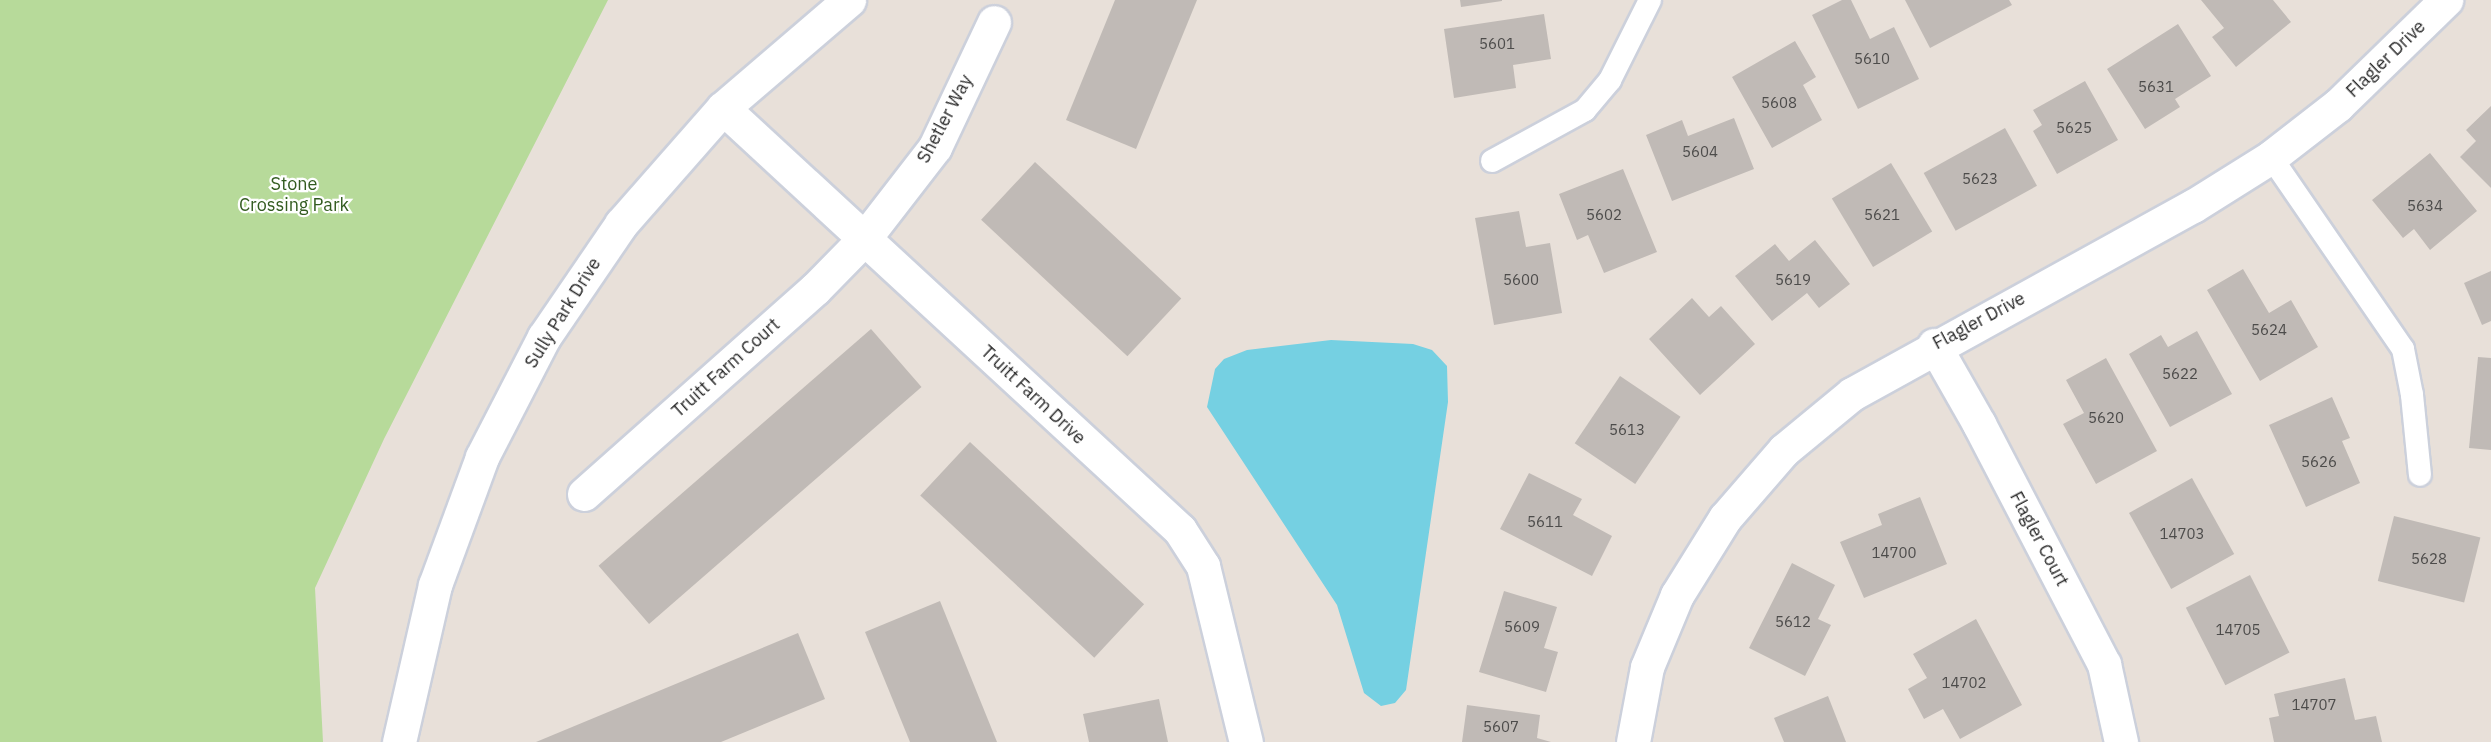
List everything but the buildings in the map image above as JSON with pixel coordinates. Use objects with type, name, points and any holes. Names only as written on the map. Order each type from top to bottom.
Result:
[{"type":"street","name":"Sully Park Drive","points":[[399,742],[435,585],[482,457],[544,337],[621,224],[723,108],[849,0]]},
{"type":"street","name":"Flagler Drive","points":[[1633,742],[1647,667],[1677,596],[1725,518],[1784,450],[1852,394],[1934,345],[2193,206],[2271,157],[2338,105],[2415,34],[2446,0]]},
{"type":"street","name":"Shetler Way","points":[[864,239],[935,147],[994,22]]},
{"type":"street","name":"Truitt Farm Drive","points":[[723,108],[1180,530],[1203,566],[1246,742]]},
{"type":"street","name":"Truitt Farm Court","points":[[584,494],[815,289],[864,239]]},
{"type":"street","name":"Flagler Court","points":[[1934,345],[2104,664],[2121,742]]},
{"type":"lane","points":[[1492,161],[1585,110],[1610,80],[1650,0]]},
{"type":"lane","points":[[2271,157],[2403,349],[2412,395],[2420,475]]},
{"type":"green space","name":"Stone Crossing Park","points":[[0,0],[608,0],[384,439],[315,588],[323,742],[0,742]]},
{"type":"water","points":[[1331,340],[1413,344],[1432,350],[1447,366],[1448,402],[1406,690],[1395,703],[1381,706],[1364,693],[1337,605],[1207,407],[1215,369],[1224,359],[1247,350]]}]
